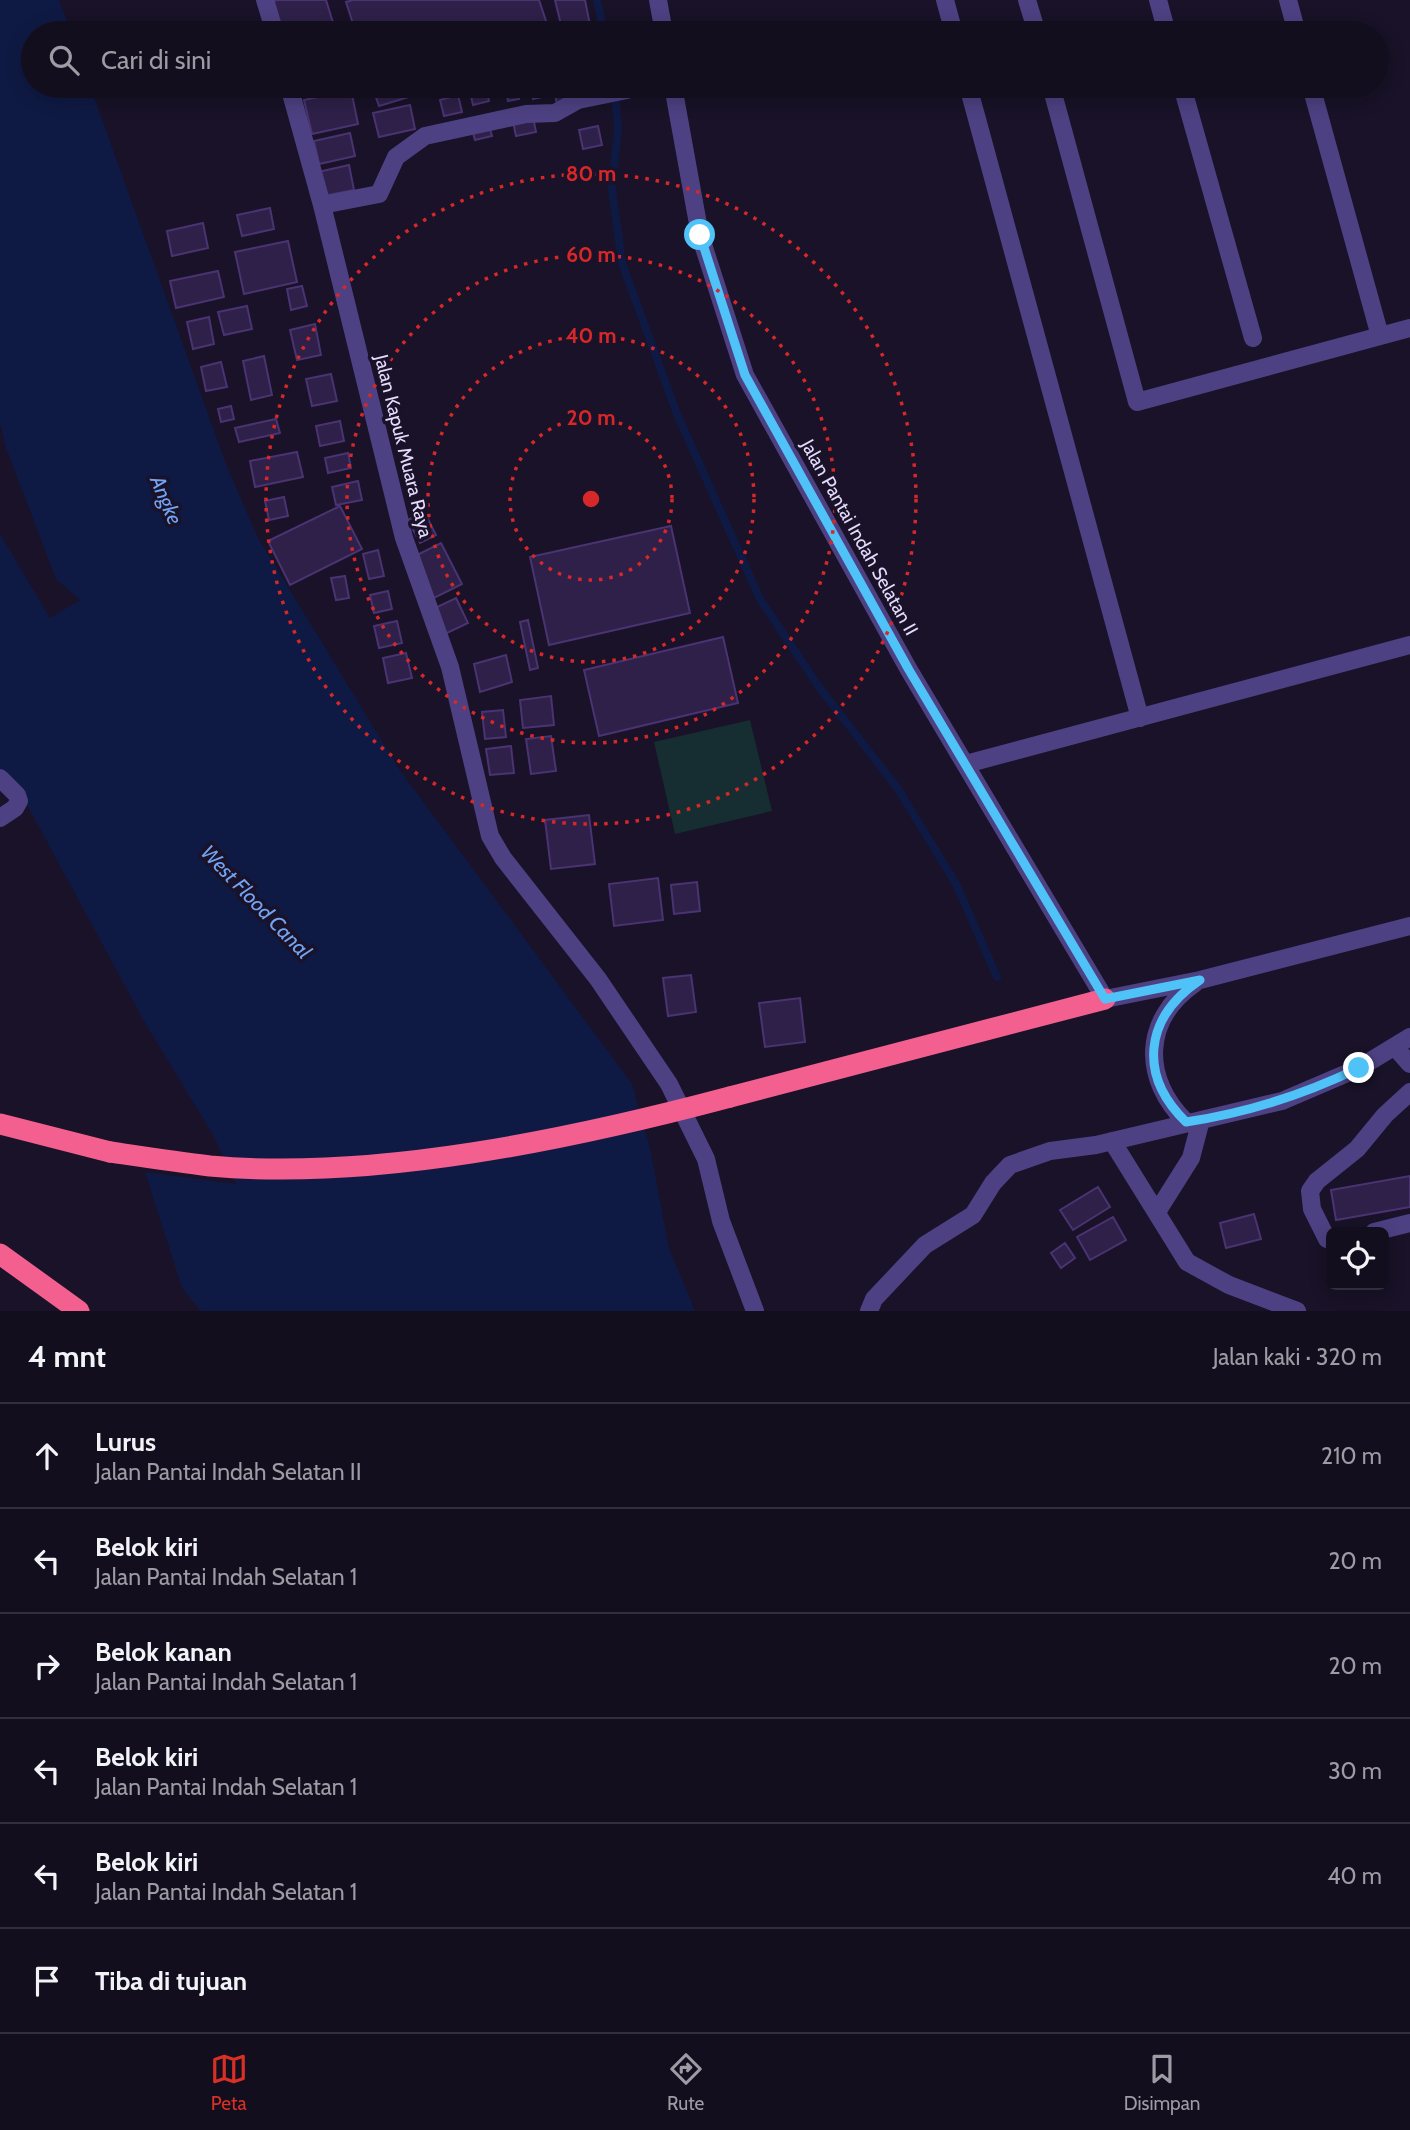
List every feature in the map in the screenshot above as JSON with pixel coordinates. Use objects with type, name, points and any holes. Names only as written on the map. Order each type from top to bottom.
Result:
[{"type":"highway","points":[[0,1124],[110,1152],[212,1166],[374,1164],[548,1139],[642,1121],[1105,999]]},
{"type":"highway","points":[[0,1254],[79,1311]]},
{"type":"street","points":[[265,0],[271,21]]},
{"type":"street","points":[[658,0],[662,21]]},
{"type":"street","points":[[945,0],[951,21]]},
{"type":"street","points":[[1027,0],[1033,21]]},
{"type":"street","points":[[1158,0],[1164,21]]},
{"type":"street","points":[[1288,0],[1294,21]]},
{"type":"street","name":"Jalan Kapuk Muara Raya","points":[[292,98],[322,205],[404,538],[450,667],[490,836],[503,858],[598,979],[669,1084],[706,1159],[721,1221],[755,1311]]},
{"type":"street","points":[[322,205],[379,194],[396,157],[425,136],[526,114],[555,113],[578,100],[587,98]]},
{"type":"street","name":"Jalan Pantai Indah Selatan II","points":[[675,98],[700,235],[745,375],[909,670],[1105,999]]},
{"type":"street","points":[[971,98],[1140,718]]},
{"type":"street","points":[[1054,98],[1137,402],[1410,328]]},
{"type":"street","points":[[1185,98],[1253,338]]},
{"type":"street","points":[[1314,98],[1380,336]]},
{"type":"street","points":[[966,764],[1410,645]]},
{"type":"street","points":[[0,778],[17,795],[19,805],[0,818]]},
{"type":"street","points":[[1105,999],[1200,980],[1410,926]]},
{"type":"street","points":[[1194,1121],[1171,1107],[1160,1089],[1154,1069],[1154,1048],[1158,1027],[1168,1008],[1182,992],[1200,980]]},
{"type":"street","points":[[869,1311],[874,1299],[925,1245],[973,1215],[993,1183],[1010,1165],[1050,1152],[1242,1112],[1302,1094],[1359,1068],[1402,1042],[1410,1064]]},
{"type":"street","points":[[1326,1237],[1312,1209],[1310,1191],[1317,1181],[1357,1149],[1385,1115],[1410,1092]]},
{"type":"street","points":[[1157,1212],[1191,1158],[1194,1121]]},
{"type":"street","points":[[1112,1141],[1186,1262],[1229,1285],[1297,1311]]},
{"type":"street","points":[[1389,1228],[1410,1223]]},
{"type":"green space","points":[[750,720],[772,811],[675,834],[654,742]]},
{"type":"water","points":[[0,0],[59,0],[67,21],[21,21],[21,98],[94,98],[226,464],[257,536],[399,769],[632,1084],[650,1148],[669,1248],[695,1311],[201,1311],[182,1288],[145,1172],[236,1184],[213,1135],[144,1021],[18,788],[0,772],[0,534],[50,618],[80,600],[56,579],[6,448],[0,424]]},
{"type":"building","points":[[326,0],[333,21],[277,21],[271,2]]},
{"type":"building","points":[[539,0],[546,21],[352,21],[346,2]]},
{"type":"building","points":[[555,0],[585,0],[589,21],[560,21]]},
{"type":"building","points":[[353,98],[358,124],[312,134],[304,100]]},
{"type":"building","points":[[376,98],[405,98],[379,106]]},
{"type":"building","points":[[459,98],[462,112],[444,116],[440,100]]},
{"type":"building","points":[[471,98],[488,98],[489,101],[473,105]]},
{"type":"building","points":[[556,98],[568,98],[569,101],[557,104]]},
{"type":"building","points":[[410,105],[415,129],[379,137],[373,113]]},
{"type":"building","points":[[533,117],[536,132],[516,136],[513,122]]},
{"type":"building","points":[[489,125],[492,136],[475,140],[472,129]]},
{"type":"building","points":[[598,126],[602,145],[583,149],[579,130]]},
{"type":"building","points":[[350,133],[355,156],[319,164],[314,141]]},
{"type":"building","points":[[349,165],[354,190],[323,196],[318,172]]},
{"type":"building","points":[[270,208],[274,229],[242,236],[237,215]]},
{"type":"building","points":[[203,223],[208,248],[172,256],[167,231]]},
{"type":"building","points":[[288,241],[297,282],[244,294],[235,252]]},
{"type":"building","points":[[218,271],[224,297],[176,308],[170,281]]},
{"type":"building","points":[[302,286],[307,306],[291,310],[287,289]]},
{"type":"building","points":[[247,306],[252,329],[224,335],[218,312]]},
{"type":"building","points":[[209,317],[214,344],[193,349],[187,322]]},
{"type":"building","points":[[315,324],[321,355],[297,360],[290,330]]},
{"type":"building","points":[[264,356],[272,395],[251,400],[243,361]]},
{"type":"building","points":[[221,362],[227,387],[206,391],[201,367]]},
{"type":"building","points":[[331,374],[337,401],[312,406],[306,379]]},
{"type":"building","points":[[231,406],[234,419],[221,422],[218,409]]},
{"type":"building","points":[[276,419],[280,433],[239,442],[235,428]]},
{"type":"building","points":[[340,421],[344,441],[320,446],[316,426]]},
{"type":"building","points":[[297,452],[303,477],[255,487],[250,461]]},
{"type":"building","points":[[348,453],[351,468],[328,473],[325,458]]},
{"type":"building","points":[[358,481],[362,500],[336,505],[332,487]]},
{"type":"building","points":[[284,497],[288,516],[269,520],[265,501]]},
{"type":"building","points":[[340,506],[362,549],[290,585],[268,541]]},
{"type":"building","points":[[424,511],[436,535],[420,543],[408,520]]},
{"type":"building","points":[[671,526],[690,613],[549,645],[530,557]]},
{"type":"building","points":[[441,543],[462,584],[434,598],[413,557]]},
{"type":"building","points":[[378,550],[384,576],[369,579],[363,554]]},
{"type":"building","points":[[345,576],[349,598],[336,600],[331,578]]},
{"type":"building","points":[[388,591],[392,609],[374,613],[370,595]]},
{"type":"building","points":[[456,598],[468,623],[445,634],[433,609]]},
{"type":"building","points":[[528,620],[538,668],[530,670],[520,622]]},
{"type":"building","points":[[397,621],[402,643],[379,648],[374,626]]},
{"type":"building","points":[[723,637],[738,703],[599,736],[584,670]]},
{"type":"building","points":[[406,653],[412,678],[388,683],[383,658]]},
{"type":"building","points":[[506,655],[512,682],[480,692],[474,664]]},
{"type":"building","points":[[551,696],[554,725],[523,728],[520,700]]},
{"type":"building","points":[[503,710],[506,737],[485,739],[482,712]]},
{"type":"building","points":[[551,736],[556,771],[531,774],[526,739]]},
{"type":"building","points":[[511,746],[514,773],[490,775],[486,749]]},
{"type":"building","points":[[589,815],[595,864],[551,869],[545,820]]},
{"type":"building","points":[[658,878],[663,920],[614,926],[609,884]]},
{"type":"building","points":[[697,882],[700,911],[674,914],[671,885]]},
{"type":"building","points":[[691,975],[696,1012],[668,1016],[663,978]]},
{"type":"building","points":[[800,998],[805,1042],[765,1047],[759,1003]]},
{"type":"building","points":[[1410,1176],[1410,1207],[1336,1220],[1331,1190]]},
{"type":"building","points":[[1098,1187],[1110,1207],[1073,1230],[1060,1210]]},
{"type":"building","points":[[1254,1214],[1261,1239],[1226,1248],[1220,1223]]},
{"type":"building","points":[[1113,1217],[1126,1240],[1090,1260],[1077,1237]]},
{"type":"building","points":[[1065,1243],[1075,1258],[1061,1268],[1051,1253]]},
{"type":"waterway","points":[[597,0],[601,21]]},
{"type":"waterway","points":[[616,98],[618,128],[612,190],[622,263],[677,414],[760,599],[819,687],[898,789],[956,884],[997,977]]},
{"type":"route","points":[[700,235],[745,375],[909,670],[1105,999],[1200,980],[1182,992],[1168,1008],[1158,1027],[1154,1069],[1160,1089],[1171,1107],[1186,1122],[1242,1112],[1302,1094],[1359,1068]]},
{"type":"water label","name":"Angke","points":[[166,500]]},
{"type":"water label","name":"West Flood Canal","points":[[256,902]]}]
